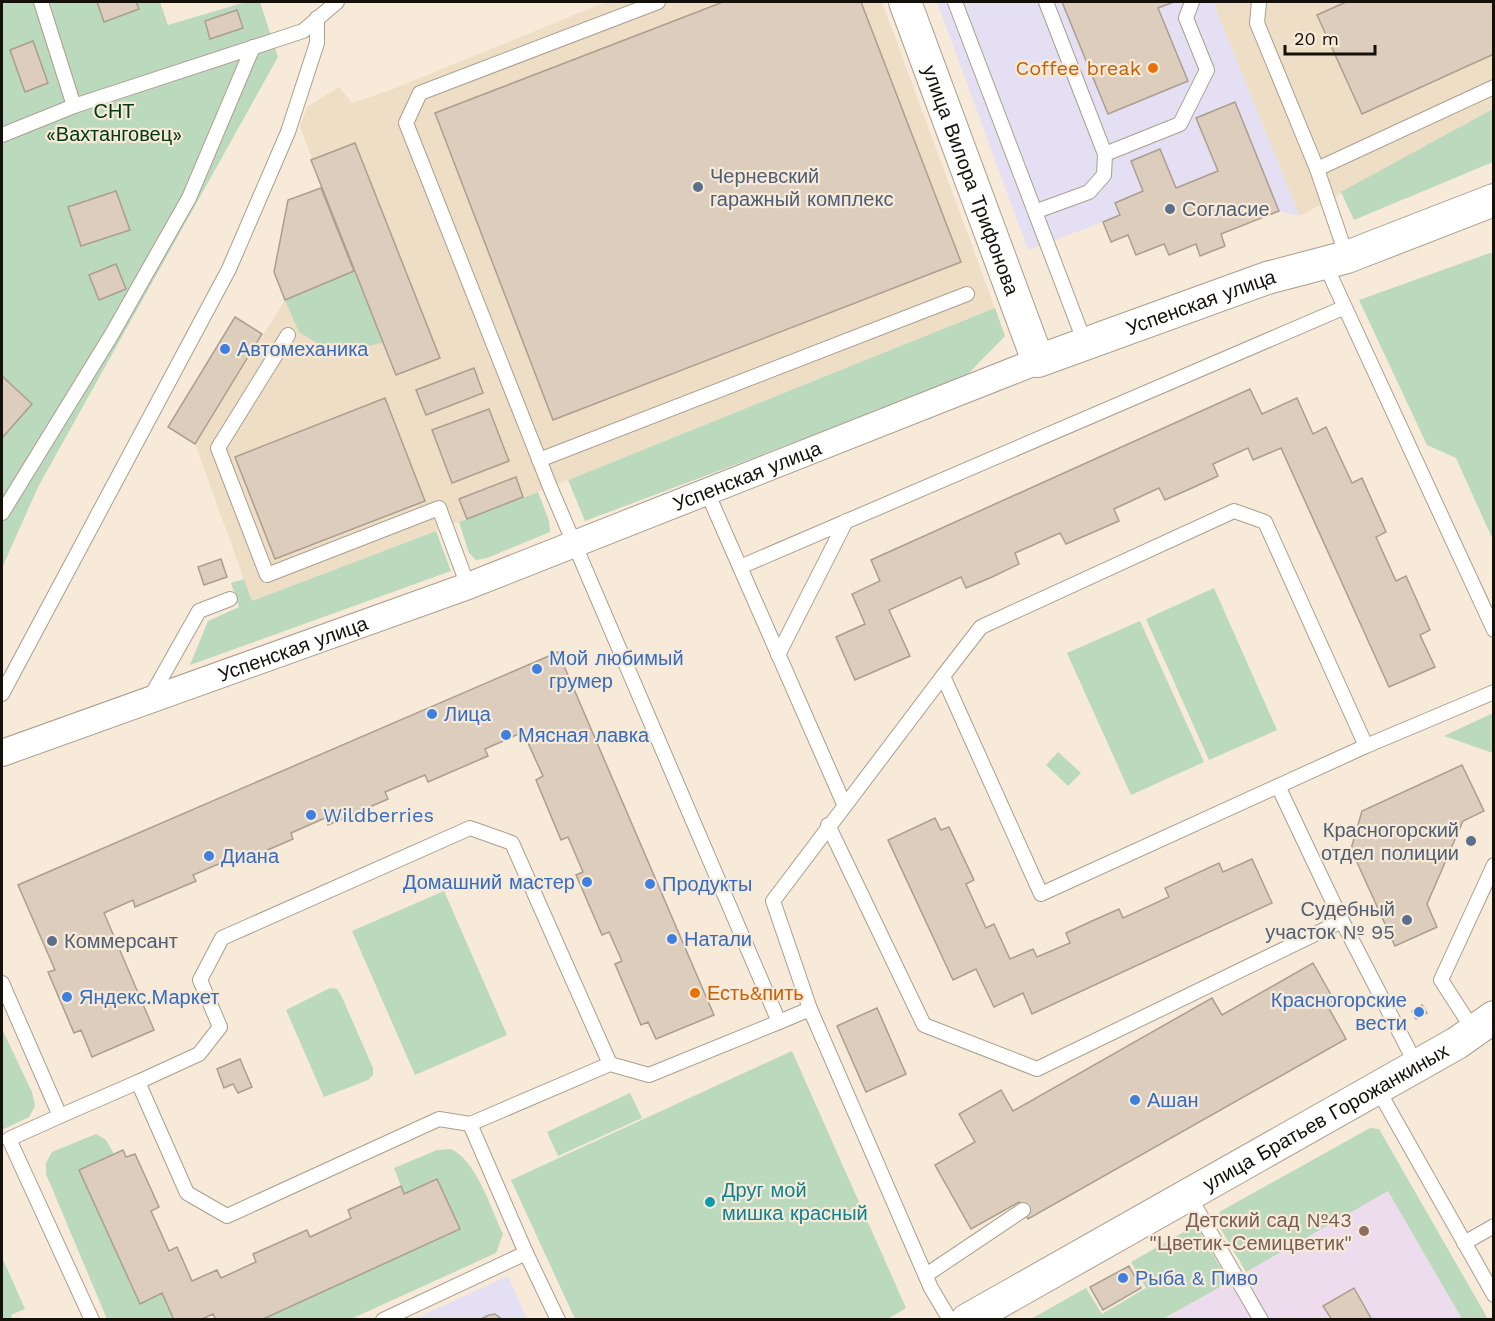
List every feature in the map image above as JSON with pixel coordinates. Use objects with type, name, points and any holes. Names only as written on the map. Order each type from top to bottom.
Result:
[{"type":"street","name":"улица Вилора Трифонова","points":[[905,2],[1038,361]]},
{"type":"street","name":"Успенская улица","points":[[2,753],[148,703],[468,586],[1085,343],[1267,279],[1335,259],[1494,200]]},
{"type":"street","name":"улица Братьев Горожанкиных","points":[[966,1320],[1417,1066],[1486,1022]]},
{"type":"lane","points":[[41,2],[74,106]]},
{"type":"lane","points":[[2,135],[74,106],[272,39],[303,31],[333,2]]},
{"type":"lane","points":[[658,2],[420,93],[406,123],[574,545],[779,1022]]},
{"type":"lane","points":[[955,2],[1037,211],[1085,343]]},
{"type":"lane","points":[[1037,211],[1089,192],[1104,176],[1105,154],[1046,2]]},
{"type":"lane","points":[[1105,154],[1180,124],[1207,70],[1186,18],[1192,2]]},
{"type":"lane","points":[[1259,2],[1257,23],[1317,169],[1344,308],[1494,630]]},
{"type":"lane","points":[[2,694],[229,269],[288,132],[317,43],[317,18]]},
{"type":"lane","points":[[2,513],[112,334],[189,198],[253,47]]},
{"type":"lane","points":[[1317,169],[1494,87]]},
{"type":"lane","points":[[539,460],[967,294]]},
{"type":"lane","points":[[740,567],[1344,308]]},
{"type":"lane","points":[[288,335],[218,448],[267,575],[439,508],[468,586]]},
{"type":"lane","points":[[707,492],[844,804]]},
{"type":"lane","points":[[950,1320],[926,1275],[810,1009],[773,901],[828,825],[981,627],[1234,511],[1265,522],[1366,746]]},
{"type":"lane","points":[[778,655],[846,521]]},
{"type":"lane","points":[[148,703],[199,611],[230,598]]},
{"type":"lane","points":[[943,676],[1041,894],[1366,746],[1494,692]]},
{"type":"lane","points":[[1278,786],[1342,921],[1417,1066]]},
{"type":"lane","points":[[828,825],[924,1025],[1037,1069],[1342,921]]},
{"type":"lane","points":[[92,1320],[5,1141],[199,1054],[220,1027],[200,980],[222,938],[471,828],[512,843],[610,1064]]},
{"type":"lane","points":[[1486,1022],[1448,995],[1441,980],[1494,865]]},
{"type":"lane","points":[[2,983],[60,1116]]},
{"type":"lane","points":[[138,1082],[187,1193],[227,1216],[439,1119],[470,1124],[610,1064],[649,1076],[810,1009]]},
{"type":"lane","points":[[1377,1088],[1494,1296]]},
{"type":"lane","points":[[470,1124],[558,1320]]},
{"type":"lane","points":[[1188,1194],[1261,1320]]},
{"type":"lane","points":[[926,1275],[1023,1210]]},
{"type":"lane","points":[[1464,1243],[1494,1226]]},
{"type":"lane","points":[[383,1320],[526,1253]]},
{"type":"shaded area","points":[[606,2],[882,2],[995,308],[550,487],[252,601],[195,444],[285,300],[354,271],[300,127],[307,107],[339,87],[352,103],[393,89]]},
{"type":"shaded area","points":[[937,2],[1213,2],[1300,216],[1279,211],[1221,234],[1225,246],[1200,256],[1196,244],[1169,255],[1164,244],[1136,255],[1128,235],[1111,242],[1103,222],[1028,250]]},
{"type":"shaded area","points":[[1213,2],[1493,2],[1493,109],[1300,216]]},
{"type":"shaded area","name":"Детский сад №43 \"Цветик-Семицветик\"","points":[[1388,1190],[1462,1319],[1163,1320]]},
{"type":"shaded area","points":[[508,1276],[527,1319],[412,1320]]},
{"type":"green space","name":"СНТ «Вахтанговец»","points":[[2,2],[160,2],[168,25],[246,2],[260,2],[278,57],[38,487],[2,568]]},
{"type":"green space","points":[[1493,109],[1493,162],[1354,220],[1341,192]]},
{"type":"green space","points":[[1490,253],[1494,254],[1493,540],[1456,458],[1427,445],[1359,300]]},
{"type":"green space","points":[[354,271],[383,343],[332,352],[299,332],[285,300]]},
{"type":"green space","points":[[995,308],[1005,336],[963,379],[585,521],[568,480]]},
{"type":"green space","points":[[538,492],[549,521],[550,532],[487,558],[476,560],[469,553],[459,522]]},
{"type":"green space","points":[[436,531],[451,571],[190,665],[208,621],[239,607],[231,583],[244,579],[252,601]]},
{"type":"green space","points":[[1214,588],[1277,730],[1209,760],[1146,619]]},
{"type":"green space","points":[[1140,621],[1204,762],[1131,795],[1067,653]]},
{"type":"green space","points":[[1493,713],[1493,753],[1444,736]]},
{"type":"green space","points":[[1058,752],[1081,773],[1068,786],[1046,765]]},
{"type":"green space","points":[[444,891],[507,1035],[415,1075],[352,931]]},
{"type":"green space","points":[[330,988],[337,989],[341,995],[373,1068],[373,1075],[368,1080],[324,1097],[286,1010]]},
{"type":"green space","points":[[2,1029],[32,1092],[35,1106],[29,1117],[2,1130]]},
{"type":"green space","points":[[792,1051],[906,1308],[886,1320],[575,1319],[511,1180]]},
{"type":"green space","points":[[630,1093],[642,1118],[558,1156],[547,1132]]},
{"type":"green space","points":[[1370,1128],[1379,1129],[1488,1319],[1462,1319],[1388,1191],[1246,1272],[1215,1219],[1221,1211]]},
{"type":"green space","points":[[96,1134],[106,1140],[114,1154],[79,1170],[139,1303],[162,1293],[174,1319],[107,1319],[46,1174],[46,1163],[52,1152]]},
{"type":"green space","points":[[451,1149],[468,1163],[488,1199],[503,1234],[496,1253],[351,1319],[261,1320],[460,1228],[437,1179],[404,1194],[394,1168],[437,1150]]},
{"type":"green space","points":[[1196,1225],[1229,1282],[1163,1319],[1031,1319],[1086,1288],[1102,1314],[1146,1288],[1131,1262]]},
{"type":"green space","points":[[2,1257],[25,1309],[11,1315],[12,1319],[2,1319]]},
{"type":"building","points":[[97,2],[136,2],[139,9],[104,22]]},
{"type":"building","name":"Черневский гаражный комплекс","points":[[723,2],[861,2],[961,262],[553,420],[435,113]]},
{"type":"building","points":[[1062,2],[1174,2],[1158,8],[1188,81],[1108,114]]},
{"type":"building","points":[[1346,2],[1494,2],[1494,54],[1362,114],[1317,15]]},
{"type":"building","points":[[237,10],[243,28],[210,39],[205,21]]},
{"type":"building","points":[[33,41],[48,83],[25,92],[10,50]]},
{"type":"building","points":[[1235,102],[1279,211],[1221,234],[1225,246],[1200,256],[1196,244],[1169,255],[1164,244],[1136,255],[1128,235],[1111,242],[1103,222],[1120,215],[1115,203],[1143,191],[1131,161],[1160,149],[1176,188],[1218,171],[1196,118]]},
{"type":"building","points":[[355,143],[440,358],[396,375],[311,160]]},
{"type":"building","points":[[321,188],[354,271],[285,300],[274,272],[288,200]]},
{"type":"building","points":[[116,191],[130,230],[81,246],[68,207]]},
{"type":"building","points":[[116,264],[126,289],[99,300],[89,275]]},
{"type":"building","points":[[235,317],[262,334],[195,444],[168,427]]},
{"type":"building","points":[[474,368],[483,393],[426,415],[416,390]]},
{"type":"building","points":[[2,376],[32,404],[2,438]]},
{"type":"building","points":[[1250,389],[1262,414],[1297,398],[1313,434],[1326,427],[1352,483],[1362,478],[1386,532],[1376,537],[1396,581],[1406,576],[1430,630],[1420,635],[1435,667],[1389,687],[1281,448],[1253,460],[1248,448],[1213,464],[1218,476],[1192,488],[1165,500],[1159,488],[1114,509],[1119,521],[1066,544],[1060,533],[1015,553],[1019,564],[992,577],[966,588],[961,577],[889,610],[910,656],[855,680],[836,637],[865,624],[852,594],[880,581],[871,560]]},
{"type":"building","points":[[385,398],[425,501],[275,559],[235,457]]},
{"type":"building","points":[[489,409],[509,461],[452,483],[432,430]]},
{"type":"building","points":[[516,477],[523,497],[467,519],[459,499]]},
{"type":"building","points":[[221,559],[227,577],[204,585],[198,567]]},
{"type":"building","points":[[558,652],[714,1015],[656,1039],[648,1022],[641,1025],[615,964],[622,961],[609,932],[602,935],[576,875],[583,872],[568,837],[561,840],[536,780],[543,776],[523,732],[485,749],[488,756],[428,782],[425,775],[385,792],[388,799],[328,825],[325,818],[291,833],[293,839],[233,865],[230,859],[193,875],[196,881],[135,907],[133,900],[104,913],[154,1030],[92,1057],[81,1030],[74,1033],[48,972],[55,970],[18,885]]},
{"type":"building","points":[[1462,765],[1484,811],[1463,821],[1427,904],[1437,927],[1395,946],[1351,849],[1362,811]]},
{"type":"building","points":[[935,818],[941,830],[949,827],[974,880],[966,884],[986,928],[994,924],[1010,959],[1033,949],[1037,957],[1070,943],[1066,933],[1119,909],[1123,918],[1169,897],[1165,888],[1219,863],[1223,872],[1252,859],[1272,903],[1032,1014],[1023,993],[994,1007],[976,969],[953,980],[888,840]]},
{"type":"building","name":"Ашан","points":[[1313,963],[1334,1000],[1327,1005],[1346,1039],[1028,1219],[1019,1202],[971,1229],[935,1165],[975,1142],[959,1114],[1001,1090],[1013,1111],[1212,998],[1222,1015]]},
{"type":"building","name":"Красногорские вести","points":[[1422,1005],[1427,1013],[1416,1019],[1412,1011]]},
{"type":"building","points":[[877,1008],[906,1074],[866,1092],[837,1026]]},
{"type":"building","points":[[240,1059],[252,1087],[238,1093],[233,1084],[224,1088],[217,1069]]},
{"type":"building","points":[[123,1150],[126,1157],[135,1154],[159,1207],[151,1211],[169,1251],[177,1247],[192,1281],[217,1270],[221,1278],[256,1262],[253,1254],[307,1230],[310,1237],[351,1218],[348,1210],[401,1186],[404,1194],[437,1179],[460,1229],[261,1320],[216,1320],[213,1314],[200,1320],[174,1320],[162,1293],[140,1304],[79,1170]]},
{"type":"building","points":[[1129,1266],[1141,1288],[1103,1310],[1090,1287]]},
{"type":"building","points":[[1354,1288],[1372,1320],[1332,1320],[1323,1306]]},
{"type":"building","points":[[495,1314],[503,1320],[479,1320],[489,1315]]},
{"type":"place","name":"Coffee break","points":[[1153,68]]},
{"type":"place","name":"Черневский гаражный комплекс","points":[[698,187]]},
{"type":"place","name":"Согласие","points":[[1170,209]]},
{"type":"place","name":"Автомеханика","points":[[225,349]]},
{"type":"place","name":"Мой любимый грумер","points":[[537,669]]},
{"type":"place","name":"Лица","points":[[432,714]]},
{"type":"place","name":"Мясная лавка","points":[[506,735]]},
{"type":"place","name":"Wildberries","points":[[311,815]]},
{"type":"place","name":"Красногорский отдел полиции","points":[[1471,841]]},
{"type":"place","name":"Диана","points":[[209,856]]},
{"type":"place","name":"Домашний мастер","points":[[587,882]]},
{"type":"place","name":"Продукты","points":[[650,884]]},
{"type":"place","name":"Судебный участок № 95","points":[[1407,920]]},
{"type":"place","name":"Натали","points":[[672,939]]},
{"type":"place","name":"Коммерсант","points":[[52,941]]},
{"type":"place","name":"Есть&пить","points":[[695,993]]},
{"type":"place","name":"Яндекс.Маркет","points":[[67,997]]},
{"type":"place","name":"Красногорские вести","points":[[1419,1012]]},
{"type":"place","name":"Ашан","points":[[1135,1100]]},
{"type":"place","name":"Друг мой мишка красный","points":[[710,1202]]},
{"type":"place","name":"Детский сад №43 \"Цветик-Семицветик\"","points":[[1364,1231]]},
{"type":"place","name":"Рыба & Пиво","points":[[1123,1278]]}]
